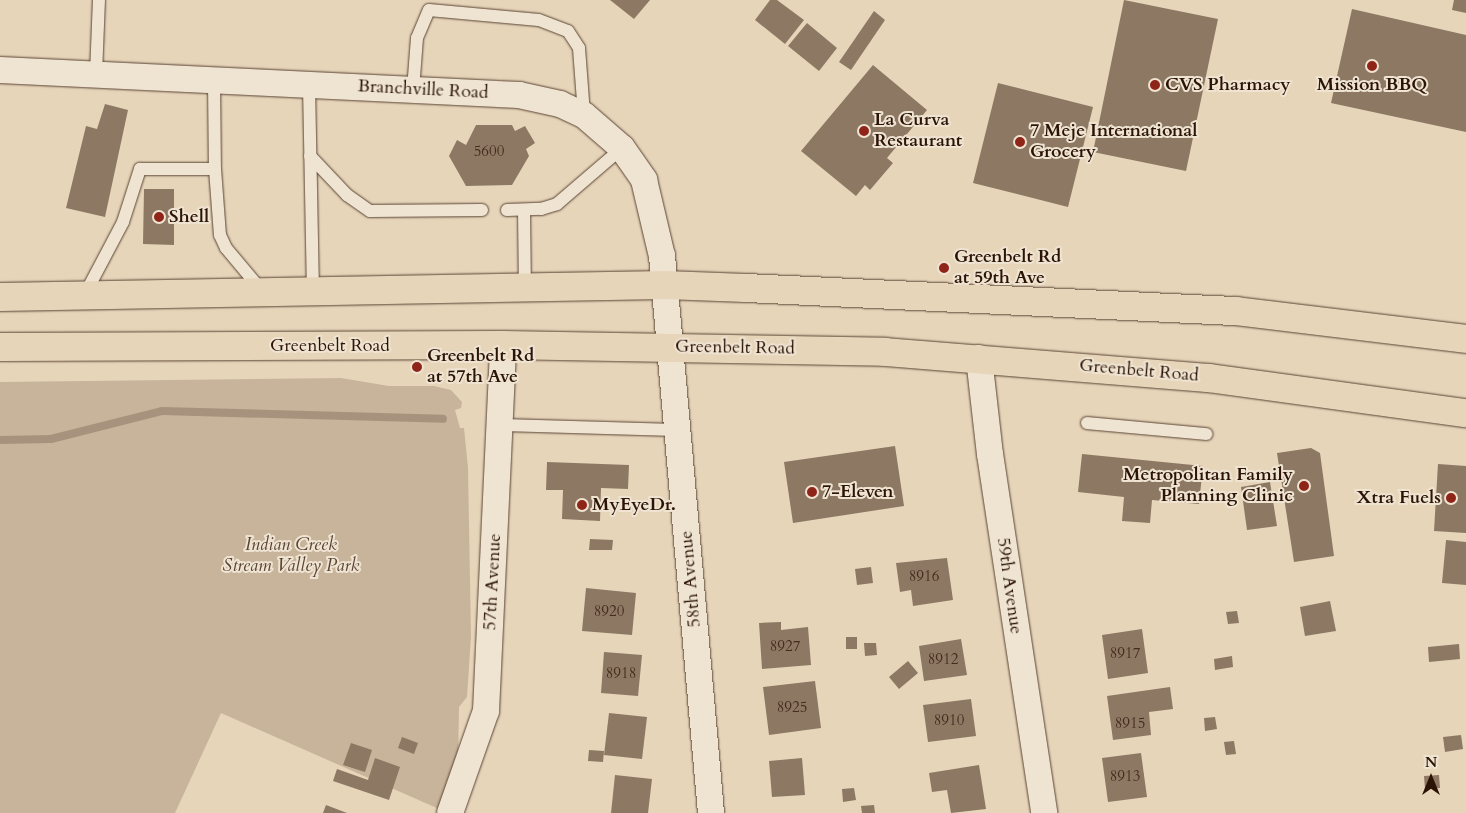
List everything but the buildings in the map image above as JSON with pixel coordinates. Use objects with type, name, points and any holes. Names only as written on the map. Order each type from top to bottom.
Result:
[{"type":"main road","points":[[0,297],[665,285],[1236,311],[1466,338]]},
{"type":"main road","name":"Greenbelt Road","points":[[0,347],[671,346],[979,358],[1209,378],[1466,413]]},
{"type":"street","name":"Branchville Road","points":[[0,70],[542,98],[584,115],[622,148],[634,163],[650,195],[665,285],[671,346]]},
{"type":"street","name":"57th Avenue","points":[[450,813],[486,711],[503,345]]},
{"type":"street","name":"58th Avenue","points":[[671,346],[711,813]]},
{"type":"street","name":"59th Avenue","points":[[979,358],[990,454],[1044,813]]},
{"type":"lane","points":[[96,74],[99,0]]},
{"type":"lane","points":[[413,90],[416,38],[433,5],[532,19],[568,31],[579,48],[584,115]]},
{"type":"lane","points":[[214,80],[215,169],[220,235],[226,248],[264,292]]},
{"type":"lane","points":[[309,85],[313,292]]},
{"type":"lane","points":[[507,210],[524,210],[557,204],[622,148]]},
{"type":"lane","points":[[310,156],[347,195],[370,211],[482,210]]},
{"type":"lane","points":[[84,296],[123,222],[140,169],[215,169]]},
{"type":"lane","points":[[524,210],[525,288]]},
{"type":"lane","points":[[1087,423],[1206,434]]},
{"type":"lane","points":[[500,425],[678,430]]},
{"type":"green space","name":"Indian Creek Stream Valley Park","points":[[341,378],[389,386],[434,386],[451,390],[462,402],[461,408],[455,410],[460,428],[464,428],[468,468],[471,636],[467,697],[459,707],[458,765],[439,809],[221,713],[175,813],[0,813],[0,382]]},
{"type":"waterway","points":[[0,440],[51,439],[162,411],[443,419]]},
{"type":"place","name":"Mission BBQ","points":[[1372,66]]},
{"type":"place","name":"CVS Pharmacy","points":[[1155,85]]},
{"type":"place","name":"La Curva Restaurant","points":[[864,131]]},
{"type":"place","name":"7 Meje International Grocery","points":[[1020,142]]},
{"type":"place","name":"Shell","points":[[159,217]]},
{"type":"place","name":"Greenbelt Rd at 59th Ave","points":[[944,268]]},
{"type":"place","name":"Greenbelt Rd at 57th Ave","points":[[417,367]]},
{"type":"place","name":"Metropolitan Family Planning Clinic","points":[[1304,486]]},
{"type":"place","name":"7-Eleven","points":[[812,492]]},
{"type":"place","name":"Xtra Fuels","points":[[1451,498]]},
{"type":"place","name":"MyEyeDr.","points":[[582,505]]}]
